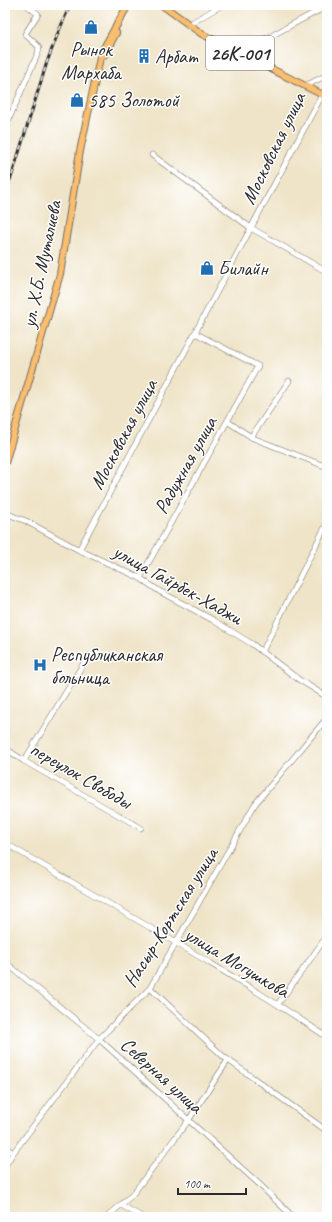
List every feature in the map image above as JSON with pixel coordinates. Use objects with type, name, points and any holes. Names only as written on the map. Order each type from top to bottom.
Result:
[{"type":"main road","points":[[97,69],[101,53],[128,5]]},
{"type":"main road","points":[[97,69],[132,5]]},
{"type":"main road","name":"Московская улица","points":[[162,5],[188,25],[212,39],[324,96]]},
{"type":"main road","name":"ул. Х.Б. Муталиева","points":[[5,463],[60,274],[80,151],[97,69]]},
{"type":"street","points":[[5,128],[39,47],[25,34],[38,14],[28,5]]},
{"type":"street","points":[[188,25],[222,5]]},
{"type":"street","points":[[239,53],[327,6]]},
{"type":"street","points":[[305,86],[327,75]]},
{"type":"street","name":"Московская улица","points":[[79,550],[251,228],[324,96]]},
{"type":"street","points":[[152,155],[251,228],[327,272]]},
{"type":"street","name":"Радужная улица","points":[[140,578],[258,366],[195,333]]},
{"type":"street","points":[[251,437],[289,382]]},
{"type":"street","points":[[228,422],[251,437],[327,467]]},
{"type":"street","name":"улица Гайрбек-Хаджи","points":[[5,513],[26,521],[79,550],[140,578],[159,592],[213,620],[262,652],[298,679],[327,697]]},
{"type":"street","points":[[262,652],[327,523]]},
{"type":"street","points":[[24,761],[88,656]]},
{"type":"street","name":"Насыр-Кортская улица","points":[[5,1166],[13,1153],[99,1039],[150,988],[256,804],[327,718]]},
{"type":"street","name":"переулок Свободы","points":[[5,748],[24,761],[141,828]]},
{"type":"street","name":"улица Могушкова","points":[[5,843],[177,943],[278,1004],[327,1037]]},
{"type":"street","points":[[278,1004],[327,936]]},
{"type":"street","name":"Северная улица","points":[[5,962],[99,1039],[259,1184],[293,1217]]},
{"type":"street","points":[[150,988],[228,1060],[327,1131]]},
{"type":"street","points":[[107,1217],[132,1195],[188,1121],[228,1060]]},
{"type":"street","points":[[5,1147],[13,1153]]},
{"type":"street","points":[[121,1205],[142,1217]]},
{"type":"railway","points":[[5,192],[12,175],[47,62],[70,5]]},
{"type":"place","name":"Рынок Мархаба","points":[[91,27]]},
{"type":"place","name":"Арбат","points":[[144,56]]},
{"type":"place","name":"585 Золотой","points":[[77,100]]},
{"type":"place","name":"Билайн","points":[[207,268]]},
{"type":"place","name":"Республиканская больница","points":[[40,665]]}]
